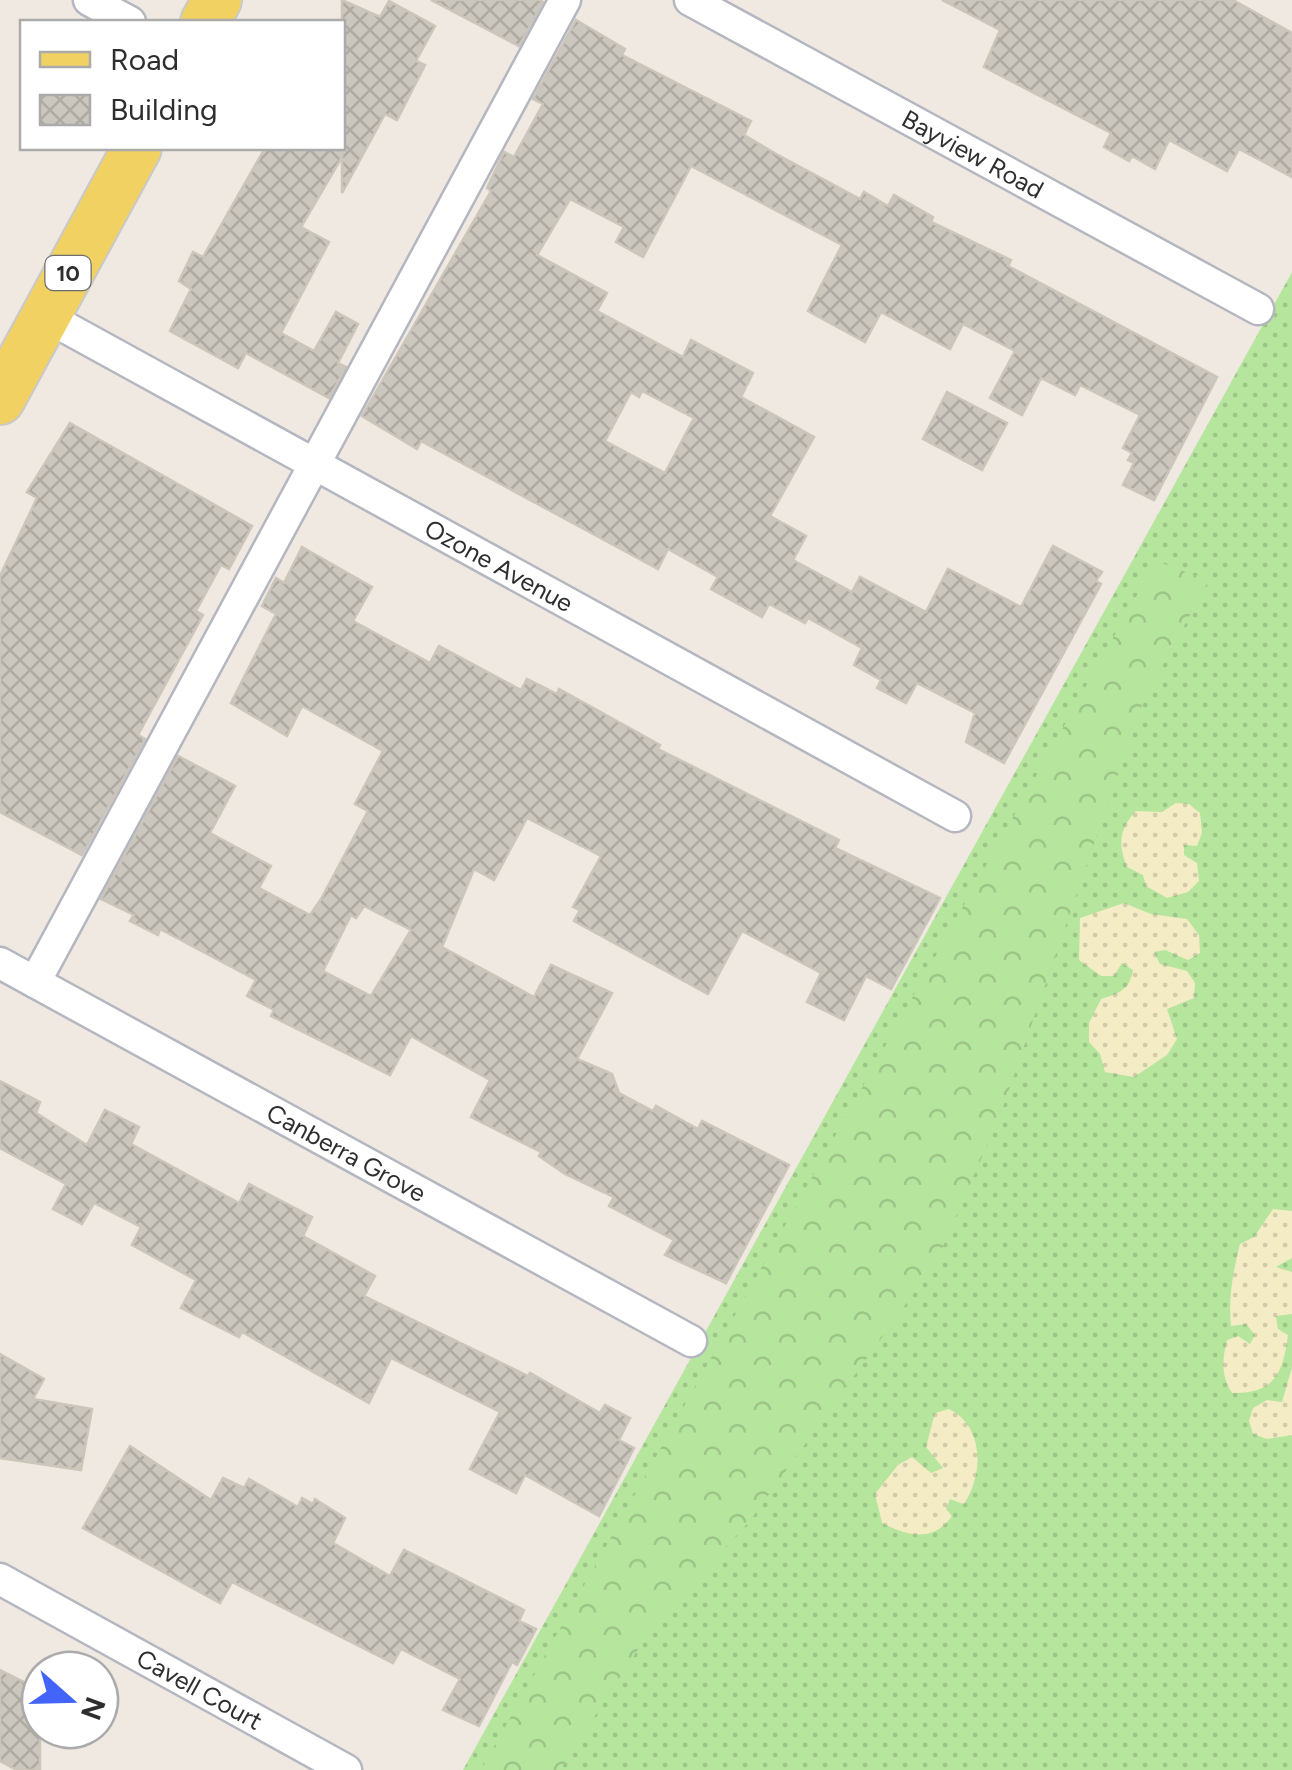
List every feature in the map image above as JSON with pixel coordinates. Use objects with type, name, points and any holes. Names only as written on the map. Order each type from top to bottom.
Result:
[{"type":"main road","name":"10","points":[[0,400],[136,150]]},
{"type":"street","points":[[89,0],[126,20]]},
{"type":"street","points":[[35,982],[564,0]]},
{"type":"street","name":"Bayview Road","points":[[690,0],[1258,309]]},
{"type":"street","name":"Ozone Avenue","points":[[45,316],[955,816]]},
{"type":"street","name":"Canberra Grove","points":[[0,963],[691,1341]]},
{"type":"street","name":"Cavell Court","points":[[0,1579],[346,1770]]},
{"type":"green space","points":[[1292,272],[1292,1770],[463,1770]]},
{"type":"green space","points":[[1156,561],[1209,580],[1143,702],[1001,1113],[936,1262],[749,1522],[655,1623],[560,1770],[481,1770]]},
{"type":"sand","points":[[1176,803],[1189,804],[1200,813],[1202,833],[1197,846],[1184,845],[1184,855],[1197,863],[1199,881],[1188,892],[1167,898],[1146,886],[1143,875],[1127,867],[1122,837],[1136,811],[1162,812]]},
{"type":"sand","points":[[1124,903],[1151,914],[1187,919],[1199,935],[1200,953],[1188,960],[1165,950],[1154,952],[1160,964],[1187,971],[1195,983],[1194,998],[1167,1009],[1177,1039],[1167,1055],[1134,1077],[1105,1072],[1100,1054],[1089,1042],[1089,1023],[1101,999],[1123,990],[1133,970],[1122,963],[1114,976],[1101,976],[1079,960],[1080,918]]},
{"type":"sand","points":[[1273,1209],[1292,1211],[1292,1258],[1276,1267],[1292,1272],[1292,1314],[1276,1316],[1278,1329],[1288,1335],[1286,1349],[1279,1371],[1267,1385],[1232,1393],[1224,1368],[1227,1340],[1238,1336],[1250,1344],[1255,1335],[1246,1324],[1231,1326],[1237,1254],[1240,1244],[1254,1237]]},
{"type":"sand","points":[[1292,1367],[1292,1435],[1267,1439],[1253,1434],[1249,1421],[1253,1408],[1267,1400],[1282,1402]]},
{"type":"sand","points":[[949,1409],[969,1427],[977,1452],[975,1479],[964,1504],[950,1499],[946,1509],[952,1516],[928,1534],[911,1534],[882,1523],[875,1494],[898,1465],[912,1457],[931,1473],[943,1468],[926,1447],[935,1413]]},
{"type":"building","points":[[342,0],[380,17],[389,1],[435,26],[416,61],[425,65],[397,120],[385,114],[342,193],[342,157],[301,227],[329,242],[281,333],[314,351],[336,312],[358,324],[338,363],[346,367],[329,398],[246,353],[238,368],[170,331],[191,289],[179,281],[193,252],[203,257],[264,150],[345,150]]},
{"type":"building","points":[[431,0],[539,0],[543,2],[519,46]]},
{"type":"building","points":[[942,0],[1233,0],[1292,33],[1292,177],[1239,149],[1227,171],[1169,140],[1155,169],[1132,156],[1129,161],[1104,147],[1111,133],[984,67],[1000,30]]},
{"type":"building","points":[[576,20],[625,49],[622,55],[751,121],[744,135],[778,155],[860,199],[864,192],[888,206],[894,195],[933,217],[931,222],[1011,260],[1008,266],[1217,377],[1154,500],[1123,485],[1134,463],[1128,460],[1132,453],[1123,448],[1140,415],[1080,385],[1075,395],[1041,378],[1022,415],[990,398],[1015,351],[963,324],[950,349],[881,312],[865,342],[808,311],[842,245],[691,166],[643,257],[616,242],[624,227],[570,199],[537,255],[607,293],[597,311],[683,357],[691,340],[753,373],[741,397],[814,437],[770,516],[806,536],[793,560],[852,592],[860,577],[926,612],[948,569],[1021,607],[1053,546],[1102,572],[1096,581],[1101,584],[1004,763],[966,742],[975,713],[917,683],[906,703],[877,688],[881,680],[854,665],[862,648],[808,618],[805,623],[769,604],[762,617],[711,589],[718,577],[668,549],[658,569],[421,441],[417,449],[362,416],[491,191],[487,188],[504,152],[514,157],[543,104],[533,99]],"holes":[[[642,391],[694,418],[665,473],[605,441],[631,392],[639,397]]]},
{"type":"building","points":[[947,392],[1007,423],[982,470],[923,439]]},
{"type":"building","points":[[70,423],[252,526],[229,569],[221,565],[196,611],[203,615],[138,735],[145,739],[82,855],[0,812],[0,576],[37,498],[27,492]]},
{"type":"building","points":[[302,547],[372,587],[353,621],[430,663],[439,646],[521,690],[527,679],[557,694],[559,689],[660,745],[658,749],[839,840],[835,848],[940,898],[891,989],[866,976],[844,1020],[807,1002],[821,973],[742,931],[708,994],[574,921],[580,910],[573,907],[601,856],[527,818],[494,880],[474,869],[442,947],[534,997],[551,965],[612,993],[577,1059],[612,1074],[619,1093],[653,1111],[656,1106],[698,1129],[702,1121],[789,1165],[726,1283],[665,1255],[674,1240],[609,1206],[614,1197],[565,1174],[539,1156],[541,1152],[471,1117],[490,1080],[411,1036],[390,1075],[271,1016],[274,1010],[247,996],[256,980],[160,929],[158,935],[130,921],[134,915],[101,899],[178,756],[235,786],[210,833],[271,866],[259,888],[310,915],[321,899],[368,811],[355,804],[383,751],[302,706],[287,736],[231,703],[276,614],[262,606],[276,578],[284,583]],"holes":[[[364,906],[411,930],[371,996],[323,971],[351,915],[356,918]]]},
{"type":"building","points":[[0,1081],[40,1102],[36,1113],[87,1145],[105,1110],[139,1127],[131,1144],[239,1203],[249,1184],[312,1217],[303,1236],[375,1276],[364,1296],[528,1376],[530,1373],[600,1413],[605,1405],[630,1418],[619,1440],[634,1448],[599,1516],[525,1475],[516,1493],[470,1469],[500,1412],[391,1358],[369,1403],[242,1332],[239,1337],[181,1308],[196,1280],[132,1245],[141,1227],[94,1203],[82,1224],[53,1209],[66,1184],[0,1148]]},
{"type":"building","points":[[0,1354],[44,1379],[33,1399],[92,1409],[81,1470],[0,1458]]},
{"type":"building","points":[[130,1446],[211,1500],[223,1478],[244,1488],[249,1479],[298,1507],[302,1498],[313,1504],[315,1499],[345,1518],[333,1543],[390,1576],[404,1550],[524,1610],[519,1621],[536,1629],[517,1665],[512,1662],[479,1726],[443,1710],[460,1679],[401,1649],[393,1663],[232,1582],[220,1603],[83,1528]]},
{"type":"building","points":[[0,1670],[20,1680],[20,1750],[40,1750],[40,1770],[17,1770],[0,1761]]}]
